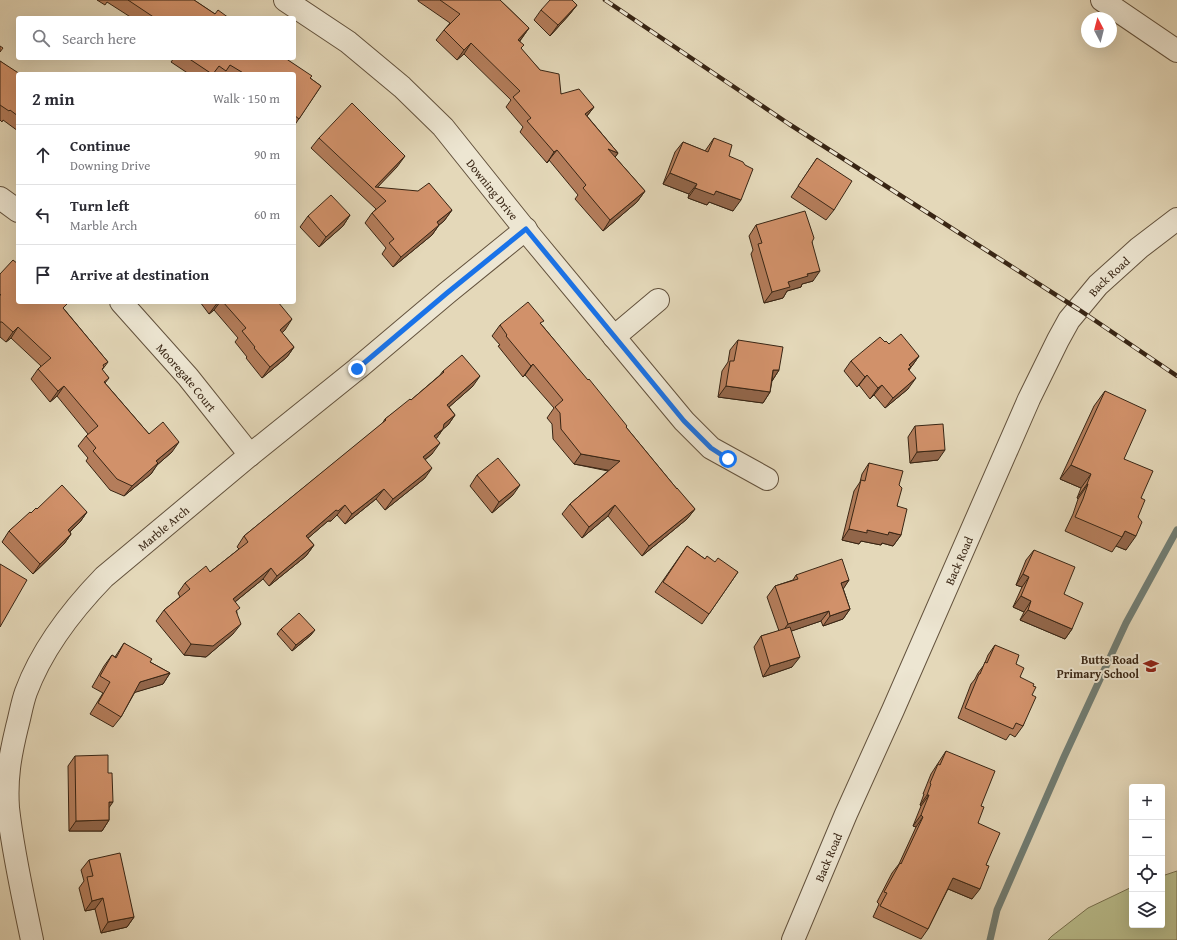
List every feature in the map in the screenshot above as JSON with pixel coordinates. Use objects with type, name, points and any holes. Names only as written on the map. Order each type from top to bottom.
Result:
[{"type":"street","name":"Downing Drive","points":[[285,0],[348,42],[402,87],[443,127],[684,421],[711,448],[728,459],[767,479]]},
{"type":"street","points":[[1102,0],[1177,51]]},
{"type":"street","points":[[0,198],[16,210]]},
{"type":"street","name":"Back Road","points":[[793,940],[846,814],[1026,406],[1058,340],[1069,320],[1098,285],[1139,248],[1177,219]]},
{"type":"street","name":"Marble Arch","points":[[32,940],[13,848],[8,807],[8,770],[10,756],[26,693],[38,665],[67,620],[104,577],[250,455],[357,369],[526,229]]},
{"type":"street","points":[[614,337],[658,300]]},
{"type":"street","name":"Mooregate Court","points":[[123,304],[188,377],[250,455]]},
{"type":"green space","points":[[1177,871],[1177,940],[1048,940],[1088,908],[1129,888],[1129,928],[1165,928],[1165,875]]},
{"type":"building","points":[[128,0],[194,0],[215,14],[218,10],[226,16],[152,16]]},
{"type":"building","points":[[440,0],[500,0],[529,28],[518,40],[524,45],[521,48],[540,70],[559,74],[561,94],[579,89],[594,107],[585,114],[618,153],[608,149],[645,191],[610,220],[583,188],[586,185],[557,150],[554,152],[527,121],[531,118],[513,97],[520,91],[471,43],[464,50],[444,30],[460,14]]},
{"type":"building","points":[[550,0],[572,0],[577,5],[558,25],[541,10]]},
{"type":"building","points":[[191,60],[288,60],[312,76],[310,78],[321,86],[299,119],[296,117],[296,72],[242,72],[230,65],[226,71],[219,66],[214,72],[209,72]]},
{"type":"building","points":[[0,61],[17,72],[16,114],[0,105]]},
{"type":"building","points":[[352,103],[405,156],[375,187],[418,191],[429,183],[452,210],[437,222],[439,225],[401,257],[389,243],[394,239],[372,213],[386,201],[319,138]]},
{"type":"building","points":[[714,138],[732,145],[729,156],[743,162],[745,165],[753,169],[741,200],[716,191],[714,195],[695,188],[697,184],[670,173],[683,142],[708,152]]},
{"type":"building","points":[[817,158],[852,181],[834,210],[798,186]]},
{"type":"building","points":[[331,195],[350,215],[326,237],[308,216]]},
{"type":"building","points":[[805,211],[814,238],[812,242],[820,271],[807,274],[808,276],[788,282],[790,287],[772,292],[758,244],[762,243],[756,225]]},
{"type":"building","points":[[13,260],[16,262],[16,304],[67,304],[63,308],[108,362],[103,365],[104,367],[102,369],[109,378],[104,382],[149,434],[163,422],[179,442],[156,461],[158,463],[132,486],[117,479],[93,451],[96,448],[86,436],[98,426],[64,386],[58,391],[38,369],[51,358],[18,327],[13,332],[2,322],[0,322],[0,274]]},
{"type":"building","points":[[528,302],[544,321],[540,323],[588,380],[589,379],[627,426],[626,427],[695,509],[649,546],[615,505],[589,527],[570,504],[620,461],[581,454],[561,429],[560,413],[555,407],[563,400],[533,364],[531,366],[506,336],[507,335],[500,325]]},
{"type":"building","points":[[225,304],[280,304],[292,319],[280,330],[294,347],[270,367],[242,331],[246,328]]},
{"type":"building","points":[[901,334],[919,356],[909,365],[911,367],[908,369],[916,378],[893,398],[882,385],[878,388],[867,375],[865,377],[851,361],[880,337],[889,344]]},
{"type":"building","points":[[738,340],[783,347],[779,370],[773,370],[770,392],[726,386],[730,361],[734,361]]},
{"type":"building","points":[[462,355],[480,376],[447,405],[455,415],[444,424],[443,429],[434,436],[440,443],[423,457],[432,468],[393,499],[384,489],[352,514],[345,505],[338,511],[336,510],[306,536],[314,545],[277,576],[271,568],[233,599],[240,608],[236,611],[241,624],[213,646],[191,644],[164,610],[190,589],[185,583],[206,566],[210,572],[248,542],[244,536],[386,420],[385,419],[410,399],[411,400]]},
{"type":"building","points":[[1105,391],[1146,410],[1124,459],[1153,471],[1141,498],[1145,500],[1138,517],[1142,522],[1136,536],[1125,531],[1122,537],[1075,517],[1083,499],[1091,474],[1071,465]]},
{"type":"building","points":[[943,424],[945,450],[917,452],[915,426]]},
{"type":"building","points":[[498,458],[520,485],[499,502],[477,475]]},
{"type":"building","points":[[869,463],[903,471],[899,485],[902,488],[897,506],[907,509],[901,535],[889,532],[888,535],[867,530],[867,533],[849,529],[861,480],[865,481]]},
{"type":"building","points":[[62,485],[87,512],[68,530],[71,534],[40,564],[9,531],[30,512],[31,513],[36,508],[37,509]]},
{"type":"building","points":[[687,546],[705,559],[707,556],[715,562],[718,558],[738,572],[709,614],[663,582]]},
{"type":"building","points":[[1034,550],[1075,567],[1064,594],[1083,603],[1072,629],[1028,610],[1031,601],[1021,596],[1029,577],[1023,574]]},
{"type":"building","points":[[842,559],[849,580],[841,583],[850,609],[830,616],[829,611],[788,624],[775,586],[798,579],[796,575]]},
{"type":"building","points":[[0,564],[27,580],[0,627]]},
{"type":"building","points":[[299,613],[315,630],[296,645],[281,629]]},
{"type":"building","points":[[790,627],[800,657],[770,666],[761,636]]},
{"type":"building","points":[[124,643],[152,659],[150,662],[170,673],[140,682],[121,717],[98,703],[110,682],[100,676],[112,655],[116,658]]},
{"type":"building","points":[[995,645],[1019,655],[1016,664],[1024,668],[1020,677],[1034,684],[1033,686],[1036,687],[1032,695],[1036,697],[1023,726],[1016,723],[1013,729],[965,708],[979,674],[985,662],[987,663]]},
{"type":"building","points":[[946,751],[995,771],[981,806],[984,807],[978,823],[1000,833],[986,865],[989,866],[980,889],[953,878],[928,929],[880,906],[887,893],[884,892],[900,863],[901,864],[923,817],[921,815],[929,795],[927,795],[931,784],[930,783],[938,764],[940,765]]},
{"type":"building","points":[[108,755],[108,773],[112,773],[113,802],[109,802],[109,820],[76,821],[75,756]]},
{"type":"building","points":[[120,853],[134,917],[108,922],[103,898],[92,901],[87,877],[93,876],[89,860]]},
{"type":"waterway","points":[[990,940],[997,910],[1064,757],[1126,623],[1177,530]]},
{"type":"railway","points":[[605,0],[789,124],[1078,309],[1177,376]]},
{"type":"place","name":"Butts Road Primary School","points":[[1151,666]]},
{"type":"route","points":[[357,369],[526,229],[684,421],[711,448],[728,459]]}]
